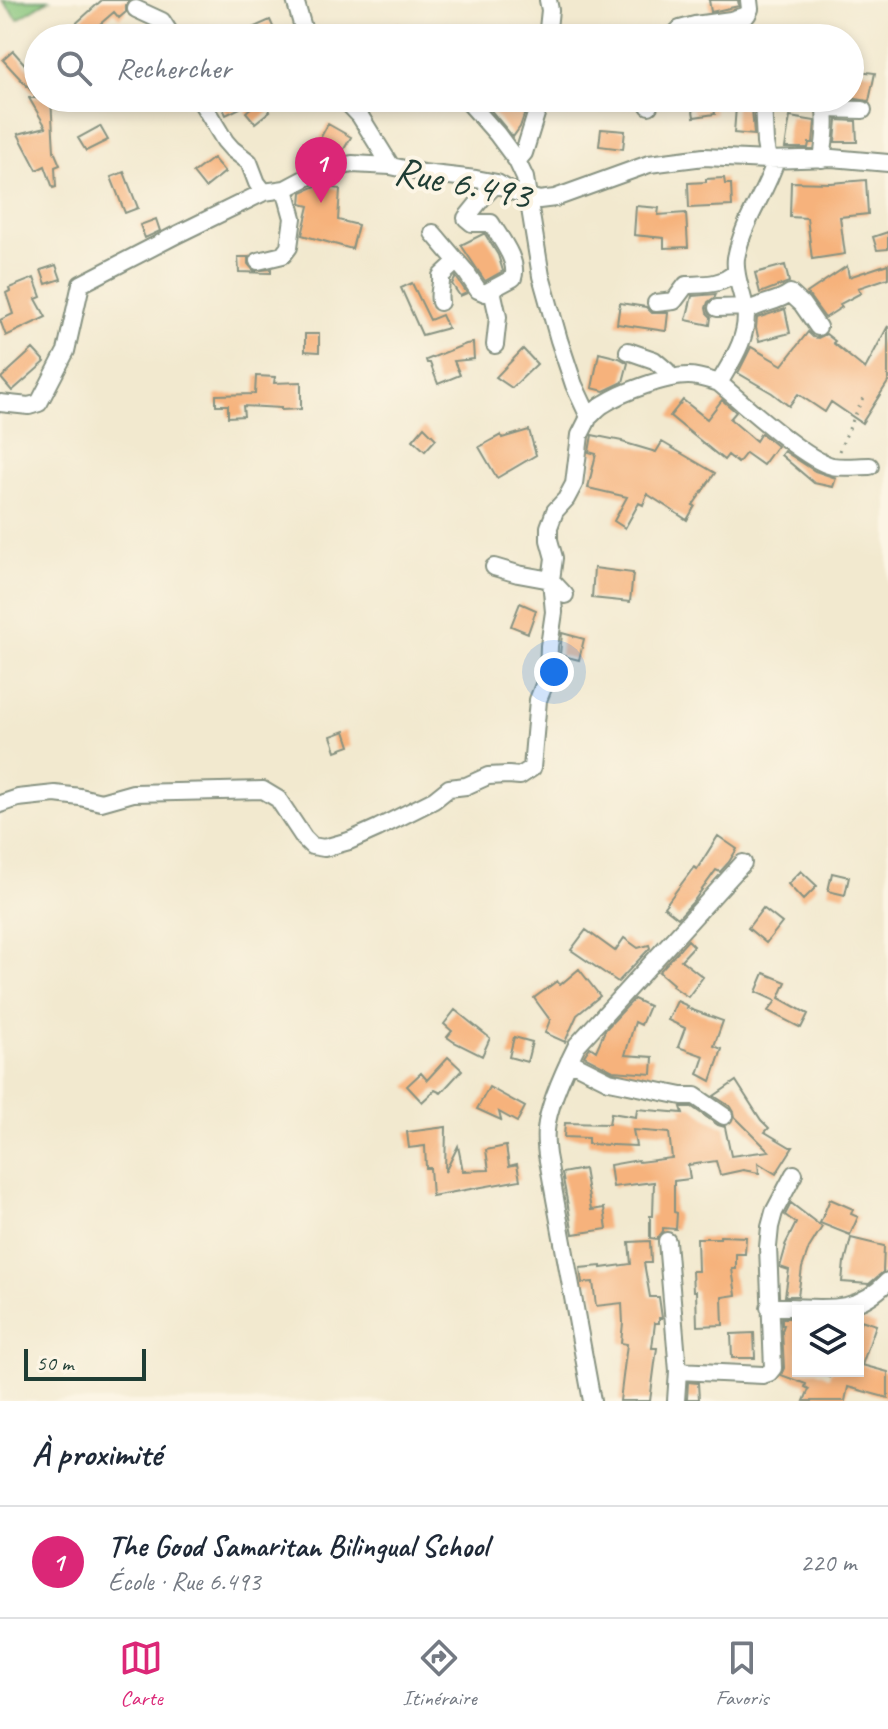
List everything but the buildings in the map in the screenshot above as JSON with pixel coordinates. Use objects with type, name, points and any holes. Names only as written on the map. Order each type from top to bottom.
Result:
[{"type":"street","points":[[295,0],[302,24]]},
{"type":"street","points":[[548,0],[548,24]]},
{"type":"street","points":[[702,24],[747,15],[749,0]]},
{"type":"street","points":[[136,9],[164,24]]},
{"type":"street","points":[[207,112],[225,141],[249,162],[264,192]]},
{"type":"street","points":[[356,112],[391,166]]},
{"type":"street","points":[[477,112],[517,161],[525,178],[544,289],[574,385],[589,417]]},
{"type":"street","points":[[517,161],[524,153],[537,112]]},
{"type":"street","points":[[719,383],[743,335],[746,310],[736,272],[741,237],[747,219],[770,179],[772,160],[765,143],[764,112]]},
{"type":"street","points":[[822,159],[824,112]]},
{"type":"street","name":"Rue 6.493","points":[[0,403],[29,406],[39,403],[66,351],[81,284],[264,192],[285,189],[317,172],[352,164],[391,166],[497,183],[539,200],[555,198],[649,164],[704,157],[772,160],[832,158],[888,163]]},
{"type":"street","points":[[433,233],[478,290],[485,293],[513,278],[512,260],[491,223],[472,223],[466,218],[497,183]]},
{"type":"street","points":[[258,261],[283,255],[289,247],[293,218],[285,189]]},
{"type":"street","points":[[440,302],[441,276],[457,261]]},
{"type":"street","points":[[656,303],[674,301],[686,285],[719,283],[736,272]]},
{"type":"street","points":[[492,290],[498,317],[495,345]]},
{"type":"street","points":[[717,308],[746,310],[781,300],[790,293],[818,327]]},
{"type":"street","points":[[628,351],[654,360],[667,371],[667,378]]},
{"type":"street","points":[[0,804],[18,798],[55,794],[101,802],[133,793],[263,790],[278,799],[312,846],[324,848],[378,828],[434,800],[449,788],[466,786],[488,776],[520,776],[532,768],[538,700],[548,675],[554,612],[551,580],[554,558],[549,527],[555,511],[574,484],[580,435],[589,417],[603,404],[667,378],[701,378],[719,383],[821,462],[833,466],[870,466]]},
{"type":"street","points":[[494,567],[551,580],[565,595]]},
{"type":"street","points":[[592,1401],[547,1155],[548,1118],[577,1045],[743,863]]},
{"type":"street","points":[[569,1061],[609,1081],[695,1096],[724,1116]]},
{"type":"street","points":[[678,1371],[763,1375],[773,1368],[769,1307],[770,1227],[774,1212],[794,1174]]},
{"type":"street","points":[[667,1241],[678,1371],[676,1401]]},
{"type":"street","points":[[769,1307],[853,1305],[877,1292],[888,1281]]},
{"type":"path","points":[[833,466],[865,393]]},
{"type":"green space","points":[[2,0],[49,0],[18,19]]},
{"type":"place","name":"The Good Samaritan Bilingual School","points":[[321,203]]}]
